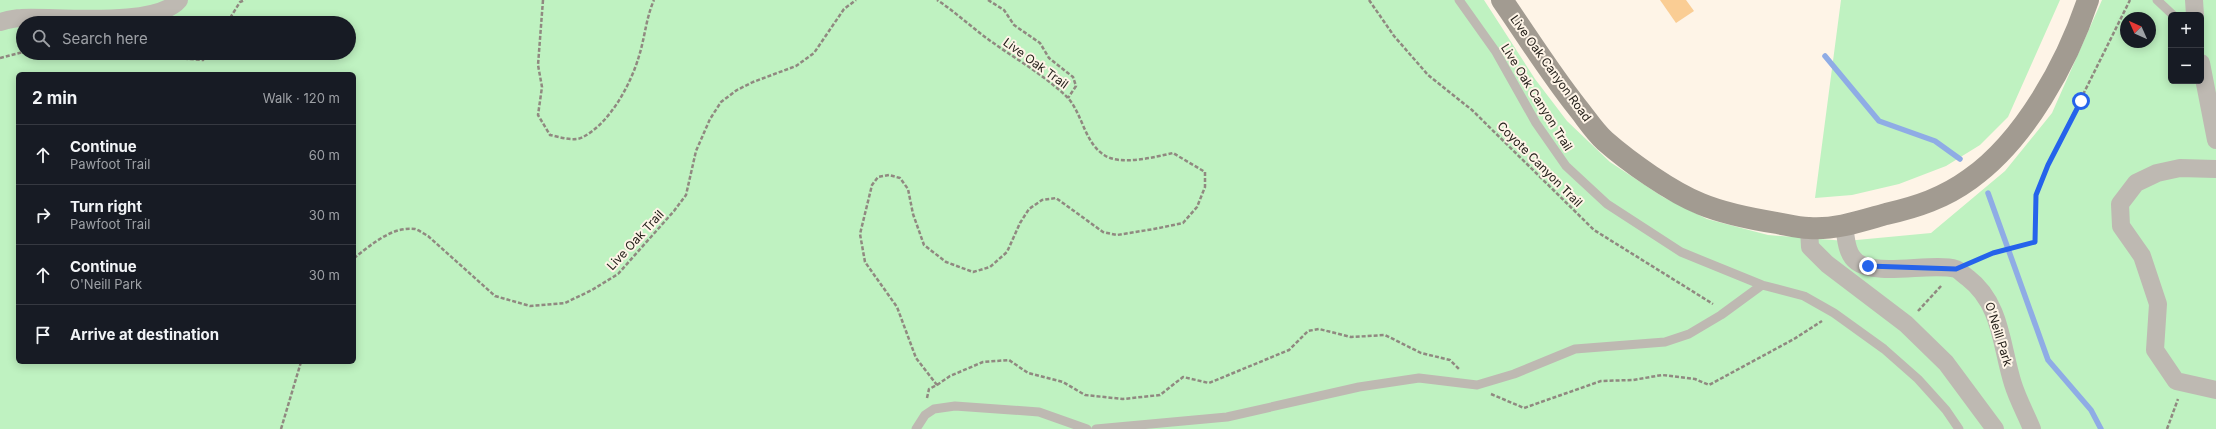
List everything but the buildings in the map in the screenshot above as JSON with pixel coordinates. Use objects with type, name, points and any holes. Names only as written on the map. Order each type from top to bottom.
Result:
[{"type":"main road","name":"Live Oak Canyon Road","points":[[1502,0],[1560,86],[1585,118],[1604,140],[1636,164],[1672,189],[1700,204],[1748,218],[1809,228],[1854,223],[1928,203],[1971,179],[1993,159],[2020,130],[2037,106],[2063,60],[2088,0]]},
{"type":"street","points":[[132,16],[156,13],[176,4],[179,0]]},
{"type":"street","points":[[2194,0],[2195,12]]},
{"type":"street","points":[[0,22],[16,19]]},
{"type":"street","points":[[2204,78],[2216,140]]},
{"type":"street","points":[[2216,169],[2180,168],[2158,173],[2136,183],[2120,204],[2121,226],[2142,256],[2158,304],[2155,350],[2176,381],[2216,390]]},
{"type":"street","points":[[1854,223],[1849,251],[1856,262],[1875,267],[1956,269]]},
{"type":"street","points":[[1809,228],[1810,247],[1827,264],[1906,324],[1946,363],[1995,429]]},
{"type":"street","points":[[1860,289],[1875,267]]},
{"type":"street","name":"O'Neill Park","points":[[1956,269],[1975,284],[1989,300],[2003,340],[2013,385],[2032,429]]},
{"type":"lane","name":"Live Oak Canyon Trail","points":[[1459,0],[1496,52],[1536,122],[1566,166],[1607,204],[1682,252],[1762,285],[1804,296],[1834,313],[1884,349],[1918,379],[1946,410],[1959,429]]},
{"type":"lane","points":[[2157,0],[2170,12]]},
{"type":"lane","points":[[1096,429],[1227,417],[1359,387],[1420,378],[1478,385],[1514,374],[1575,349],[1665,342],[1689,334],[1721,315],[1762,285]]},
{"type":"lane","points":[[916,429],[925,415],[934,409],[955,406],[1039,412],[1087,429]]},
{"type":"path","points":[[231,16],[240,2],[245,0]]},
{"type":"path","points":[[543,0],[538,65],[542,87],[538,115],[550,135],[571,139],[583,137],[609,116],[639,57],[648,15],[654,0]]},
{"type":"path","name":"Live Oak Trail","points":[[356,256],[381,237],[404,230],[416,229],[428,236],[495,296],[530,306],[565,303],[592,290],[618,274],[674,211],[686,195],[696,151],[710,119],[721,102],[737,90],[753,82],[796,66],[814,53],[844,8],[856,0]]},
{"type":"path","name":"Live Oak Trail","points":[[925,415],[925,402],[929,389],[937,385],[916,358],[897,307],[864,262],[860,234],[872,185],[878,177],[889,175],[900,178],[908,189],[913,214],[924,245],[946,262],[973,272],[990,266],[1006,252],[1020,222],[1029,209],[1042,200],[1056,198],[1103,232],[1117,235],[1183,223],[1197,207],[1205,187],[1205,172],[1173,153],[1150,158],[1121,160],[1104,156],[1091,142],[1068,98],[1028,66],[985,37],[960,15],[937,0]]},
{"type":"path","points":[[988,0],[1004,10],[1014,25],[1040,43],[1049,58],[1073,77],[1076,86],[1068,98]]},
{"type":"path","name":"Coyote Canyon Trail","points":[[1369,0],[1394,36],[1428,75],[1472,110],[1594,230],[1711,301],[1721,315]]},
{"type":"path","points":[[1919,309],[1956,269],[1993,253],[2035,242],[2036,195],[2048,165],[2130,0]]},
{"type":"path","points":[[0,58],[16,54]]},
{"type":"path","points":[[281,429],[300,364]]},
{"type":"path","points":[[2167,429],[2184,382]]},
{"type":"green space","points":[[0,0],[1484,0],[1535,79],[1567,121],[1610,162],[1663,197],[1707,219],[1768,235],[1846,241],[1931,233],[2005,171],[2052,113],[2102,0],[2216,0],[2216,429],[0,429]]},
{"type":"green space","points":[[1841,0],[2060,0],[2008,117],[1980,145],[1946,166],[1899,184],[1852,195],[1815,198]]},
{"type":"waterway","points":[[1825,56],[1879,121],[1935,141],[1960,159]]},
{"type":"waterway","points":[[1988,193],[2048,360],[2091,410],[2101,429]]},
{"type":"route","points":[[1868,266],[1898,269],[1956,269],[1993,253],[2035,242],[2036,195],[2048,165],[2081,101]]}]
